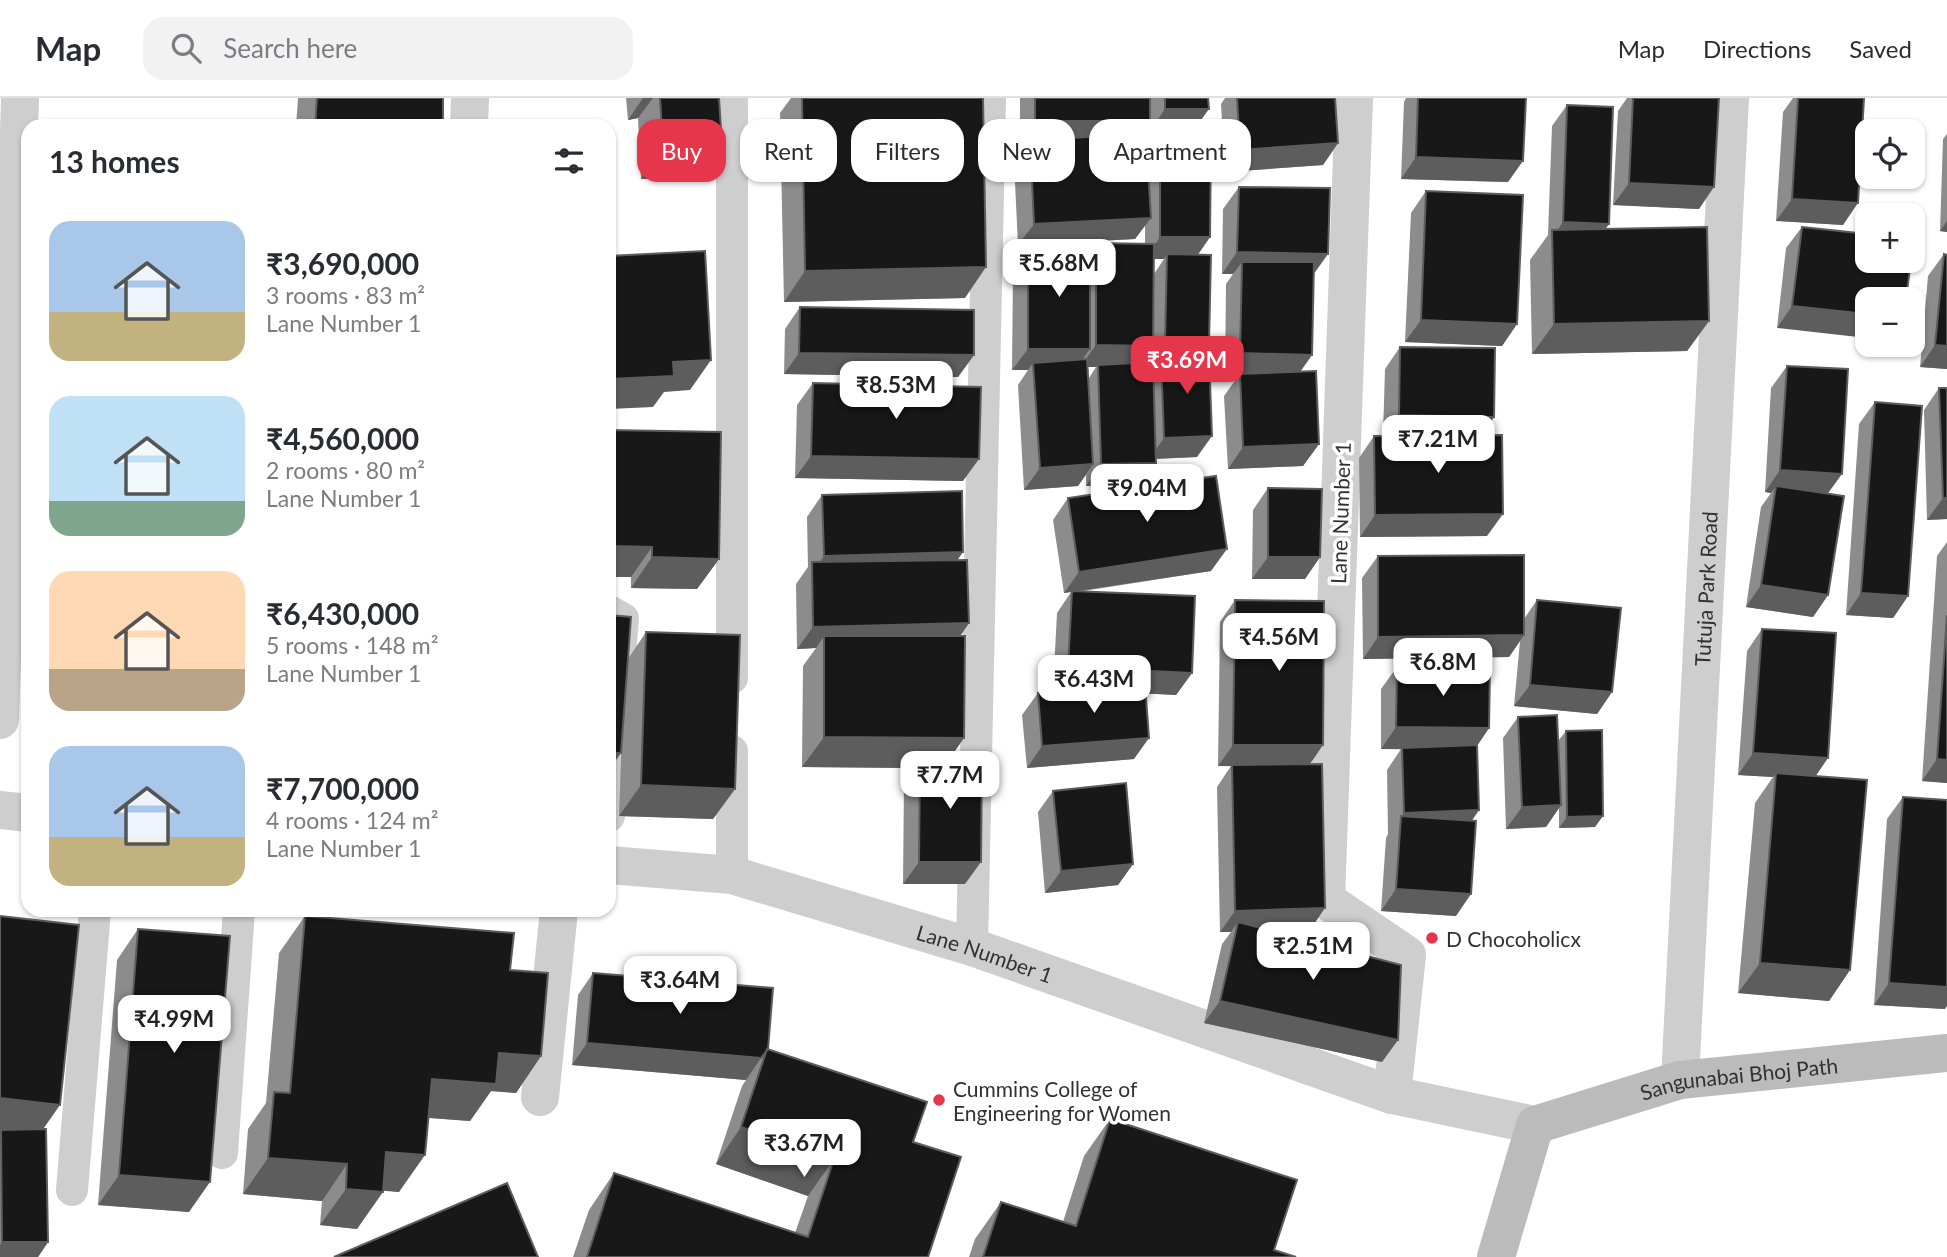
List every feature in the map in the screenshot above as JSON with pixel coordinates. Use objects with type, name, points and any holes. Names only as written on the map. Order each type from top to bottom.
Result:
[{"type":"street","points":[[469,119],[470,98]]},
{"type":"street","name":"Lane Number 1","points":[[1354,98],[1326,900],[1407,955],[1392,1095]]},
{"type":"street","name":"Tutuja Park Road","points":[[1681,1080],[1730,98]]},
{"type":"street","points":[[0,720],[20,100]]},
{"type":"street","points":[[0,810],[21,812]]},
{"type":"street","name":"Lane Number 1","points":[[616,866],[732,875],[972,947],[1392,1095],[1535,1125]]},
{"type":"street","points":[[540,1097],[558,917]]},
{"type":"street","name":"Sangunabai Bhoj Path","points":[[1535,1125],[1681,1080],[1947,1053]]},
{"type":"street","points":[[1496,1257],[1535,1125]]},
{"type":"lane","points":[[732,98],[732,875]]},
{"type":"lane","points":[[972,947],[990,98]]},
{"type":"lane","points":[[616,615],[623,619],[616,718]]},
{"type":"lane","points":[[72,1190],[94,917]]},
{"type":"lane","points":[[222,1153],[239,917]]},
{"type":"building","points":[[317,98],[443,98],[443,119],[316,119]]},
{"type":"building","points":[[660,98],[719,98],[720,119],[661,119]]},
{"type":"building","points":[[802,98],[983,98],[983,119],[978,119],[978,182],[984,182],[986,267],[805,271],[803,182],[837,182],[837,119],[802,119]]},
{"type":"building","points":[[1035,98],[1150,98],[1150,119],[1035,119]]},
{"type":"building","points":[[1165,98],[1208,98],[1209,109],[1165,109]]},
{"type":"building","points":[[1237,98],[1335,98],[1338,143],[1251,149],[1251,119],[1238,119]]},
{"type":"building","points":[[1418,98],[1526,98],[1523,161],[1416,157]]},
{"type":"building","points":[[1633,98],[1719,98],[1714,187],[1629,183]]},
{"type":"building","points":[[1798,98],[1864,98],[1863,119],[1855,119],[1855,189],[1859,189],[1858,203],[1792,199]]},
{"type":"building","points":[[1567,105],[1613,107],[1609,224],[1563,222]]},
{"type":"building","points":[[1089,137],[1089,182],[1149,182],[1151,218],[1034,224],[1032,182],[1075,182],[1075,138]]},
{"type":"building","points":[[1160,182],[1211,182],[1210,237],[1160,237]]},
{"type":"building","points":[[1239,187],[1330,188],[1328,254],[1237,252]]},
{"type":"building","points":[[1426,191],[1523,195],[1517,324],[1421,320]]},
{"type":"building","points":[[1707,227],[1709,321],[1554,324],[1552,230]]},
{"type":"building","points":[[1802,227],[1855,233],[1855,273],[1909,273],[1908,287],[1855,287],[1855,313],[1792,306]]},
{"type":"building","points":[[1096,243],[1154,244],[1153,346],[1096,345]]},
{"type":"building","points":[[1028,249],[1090,249],[1090,349],[1028,349]]},
{"type":"building","points":[[705,251],[711,360],[673,362],[674,376],[616,379],[616,256]]},
{"type":"building","points":[[1167,254],[1211,255],[1209,342],[1165,342]]},
{"type":"building","points":[[1944,254],[1947,255],[1947,346],[1935,345]]},
{"type":"building","points":[[1242,262],[1314,262],[1312,355],[1240,353]]},
{"type":"building","points":[[800,307],[974,310],[974,355],[799,353]]},
{"type":"building","points":[[1400,347],[1495,348],[1494,417],[1399,415]]},
{"type":"building","points":[[1209,354],[1212,436],[1164,438],[1161,357]]},
{"type":"building","points":[[1087,359],[1093,464],[1040,468],[1033,363]]},
{"type":"building","points":[[1153,362],[1156,463],[1101,464],[1098,365]]},
{"type":"building","points":[[1787,366],[1848,369],[1842,474],[1780,470]]},
{"type":"building","points":[[1316,371],[1319,444],[1243,447],[1240,374]]},
{"type":"building","points":[[813,383],[981,387],[979,459],[811,456]]},
{"type":"building","points":[[1939,388],[1947,388],[1947,498],[1943,498]]},
{"type":"building","points":[[1875,402],[1922,406],[1908,596],[1861,593]]},
{"type":"building","points":[[616,430],[721,432],[719,559],[652,557],[652,547],[616,546]]},
{"type":"building","points":[[1502,435],[1503,514],[1375,515],[1374,436]]},
{"type":"building","points":[[1216,476],[1227,549],[1079,572],[1068,498]]},
{"type":"building","points":[[1776,486],[1844,496],[1828,595],[1761,585]]},
{"type":"building","points":[[1268,488],[1322,489],[1320,557],[1268,557]]},
{"type":"building","points":[[962,491],[963,552],[824,556],[822,495]]},
{"type":"building","points":[[1524,555],[1524,635],[1378,637],[1378,556]]},
{"type":"building","points":[[967,560],[969,623],[813,627],[812,562]]},
{"type":"building","points":[[1072,591],[1195,596],[1192,673],[1068,667]]},
{"type":"building","points":[[1235,600],[1324,601],[1323,745],[1233,745]]},
{"type":"building","points":[[1537,600],[1621,608],[1612,692],[1530,685]]},
{"type":"building","points":[[1947,615],[1947,760],[1937,759]]},
{"type":"building","points":[[616,616],[631,617],[621,753],[616,753]]},
{"type":"building","points":[[1762,629],[1836,633],[1828,758],[1753,753]]},
{"type":"building","points":[[646,632],[740,635],[735,789],[641,785]]},
{"type":"building","points":[[824,636],[965,636],[964,738],[824,737]]},
{"type":"building","points":[[1397,667],[1490,668],[1489,728],[1396,727]]},
{"type":"building","points":[[1145,684],[1149,738],[1042,746],[1038,693]]},
{"type":"building","points":[[1557,715],[1561,805],[1522,807],[1518,717]]},
{"type":"building","points":[[1602,730],[1603,816],[1567,817],[1566,731]]},
{"type":"building","points":[[1477,745],[1479,810],[1404,813],[1402,748]]},
{"type":"building","points":[[920,760],[982,760],[981,862],[919,862]]},
{"type":"building","points":[[1322,764],[1325,908],[1235,911],[1232,765]]},
{"type":"building","points":[[1776,773],[1867,780],[1850,970],[1760,963]]},
{"type":"building","points":[[1126,783],[1133,864],[1061,871],[1053,791]]},
{"type":"building","points":[[1903,797],[1947,800],[1947,987],[1889,983]]},
{"type":"building","points":[[1401,816],[1476,821],[1471,894],[1396,889]]},
{"type":"building","points":[[0,916],[79,925],[60,1105],[0,1098]]},
{"type":"building","points":[[305,917],[514,933],[510,970],[548,973],[541,1056],[499,1053],[496,1084],[432,1079],[425,1155],[386,1152],[383,1192],[346,1189],[347,1164],[268,1158],[274,1092],[290,1093]]},
{"type":"building","points":[[1238,922],[1401,965],[1398,1040],[1220,1001]]},
{"type":"building","points":[[138,929],[230,936],[210,1182],[119,1175]]},
{"type":"building","points":[[593,973],[773,988],[768,1049],[761,1058],[587,1043]]},
{"type":"building","points":[[767,1049],[927,1102],[913,1142],[961,1157],[928,1257],[587,1257],[614,1173],[808,1237],[834,1159],[741,1127]]},
{"type":"building","points":[[1110,1119],[1297,1180],[1274,1250],[1296,1257],[983,1257],[1001,1202],[1076,1226]]},
{"type":"building","points":[[46,1129],[48,1242],[2,1242],[1,1130]]},
{"type":"building","points":[[507,1183],[538,1257],[334,1257]]},
{"type":"place","name":"D Chocoholicx","points":[[1432,938]]},
{"type":"place","name":"Cummins College of Engineering for Women","points":[[939,1100]]}]
